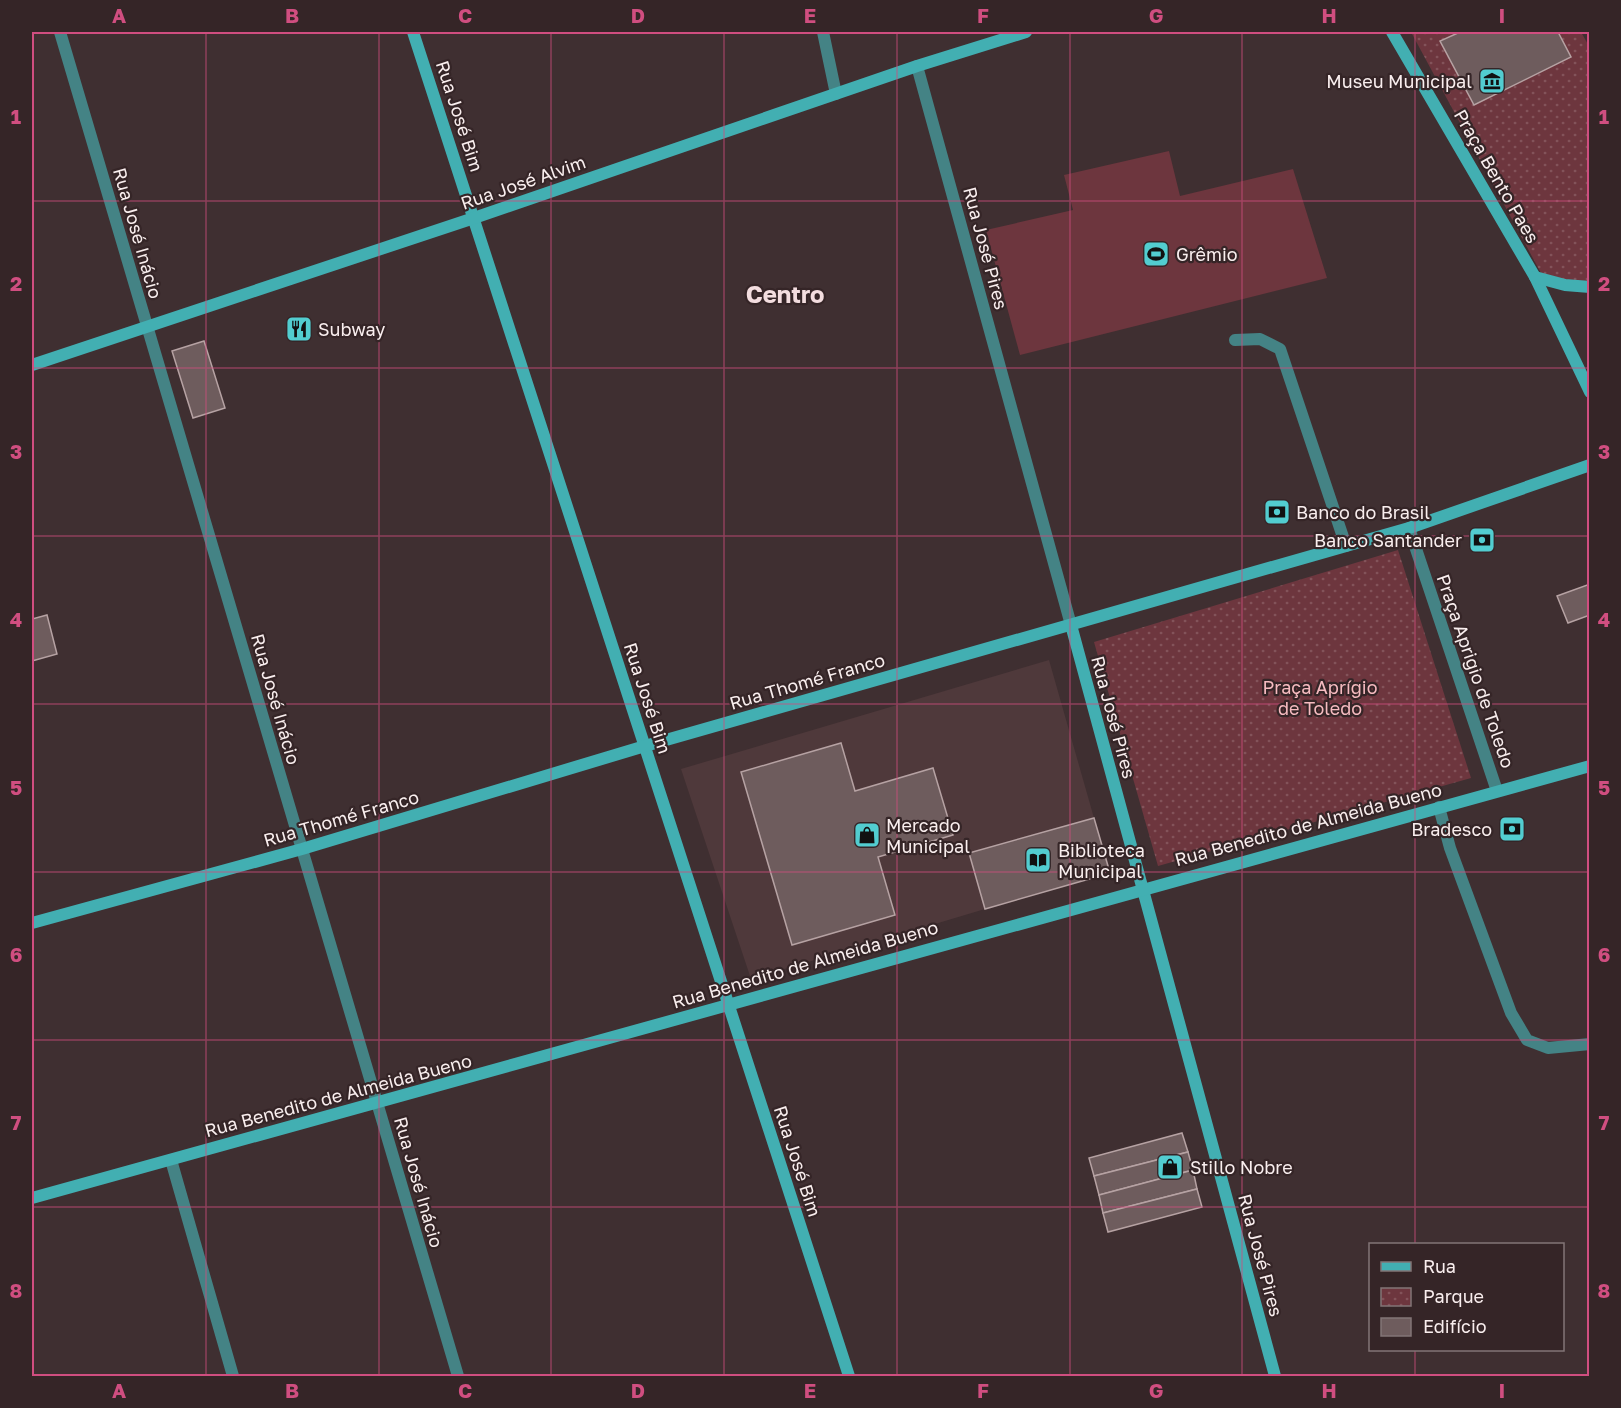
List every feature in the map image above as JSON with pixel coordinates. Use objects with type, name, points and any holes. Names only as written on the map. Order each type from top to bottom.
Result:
[{"type":"street","name":"Rua José Inácio","points":[[60,32],[458,1377]]},
{"type":"street","name":"Rua José Bim","points":[[414,32],[849,1377]]},
{"type":"street","points":[[823,32],[836,94]]},
{"type":"street","name":"Rua José Alvim","points":[[32,365],[474,218],[917,66],[1026,32]]},
{"type":"street","name":"Praça Bento Paes","points":[[1392,32],[1535,277],[1590,392]]},
{"type":"street","name":"Rua José Pires","points":[[917,66],[1275,1377]]},
{"type":"street","points":[[1535,277],[1564,285],[1590,287]]},
{"type":"street","points":[[1235,340],[1260,339],[1280,349],[1346,546]]},
{"type":"street","name":"Rua Thomé Franco","points":[[32,923],[302,849],[645,746],[1409,528],[1590,465]]},
{"type":"street","name":"Praça Aprigio de Toledo","points":[[1409,528],[1497,791]]},
{"type":"street","name":"Rua Benedito de Almeida Bueno","points":[[32,1198],[377,1104],[1142,888],[1590,766]]},
{"type":"street","points":[[1439,807],[1450,848],[1511,1013],[1527,1040],[1548,1048],[1590,1044]]},
{"type":"street","points":[[171,1160],[233,1377]]},
{"type":"shaded area","name":"Mercado Municipal","points":[[1049,660],[1094,818],[969,853],[985,909],[751,979],[681,769]]},
{"type":"green space","points":[[1411,32],[1581,32],[1590,48],[1589,284],[1542,275]]},
{"type":"green space","name":"Grêmio","points":[[1169,151],[1180,196],[1293,169],[1327,278],[1020,355],[986,230],[1073,210],[1064,175]]},
{"type":"green space","name":"Praça Aprígio de Toledo","points":[[1398,550],[1471,778],[1158,866],[1094,642]]},
{"type":"building","name":"Museu Municipal","points":[[1460,32],[1558,32],[1571,57],[1474,105],[1440,41]]},
{"type":"building","points":[[204,341],[225,408],[193,418],[172,351]]},
{"type":"building","points":[[1590,584],[1590,615],[1568,623],[1557,596]]},
{"type":"building","points":[[47,615],[57,654],[32,661],[32,619]]},
{"type":"building","points":[[841,743],[855,791],[933,768],[953,835],[878,857],[895,915],[792,945],[741,772]]},
{"type":"building","name":"Biblioteca Municipal","points":[[1094,818],[1108,866],[1103,875],[985,909],[969,853]]},
{"type":"building","points":[[1182,1133],[1188,1152],[1094,1176],[1089,1158]]},
{"type":"building","points":[[1188,1152],[1193,1170],[1099,1195],[1094,1176]]},
{"type":"building","points":[[1193,1170],[1197,1189],[1103,1213],[1099,1195]]},
{"type":"building","points":[[1197,1189],[1202,1207],[1108,1232],[1103,1213]]},
{"type":"place","name":"Museu Municipal","points":[[1492,81]]},
{"type":"place","name":"Grêmio","points":[[1156,254]]},
{"type":"place","name":"Subway","points":[[299,329]]},
{"type":"place","name":"Banco do Brasil","points":[[1277,512]]},
{"type":"place","name":"Banco Santander","points":[[1482,540]]},
{"type":"place","name":"Bradesco","points":[[1512,829]]},
{"type":"place","name":"Mercado Municipal","points":[[867,835]]},
{"type":"place","name":"Biblioteca Municipal","points":[[1038,860]]},
{"type":"place","name":"Stillo Nobre","points":[[1170,1167]]},
{"type":"district","name":"Centro","points":[[785,293]]}]
